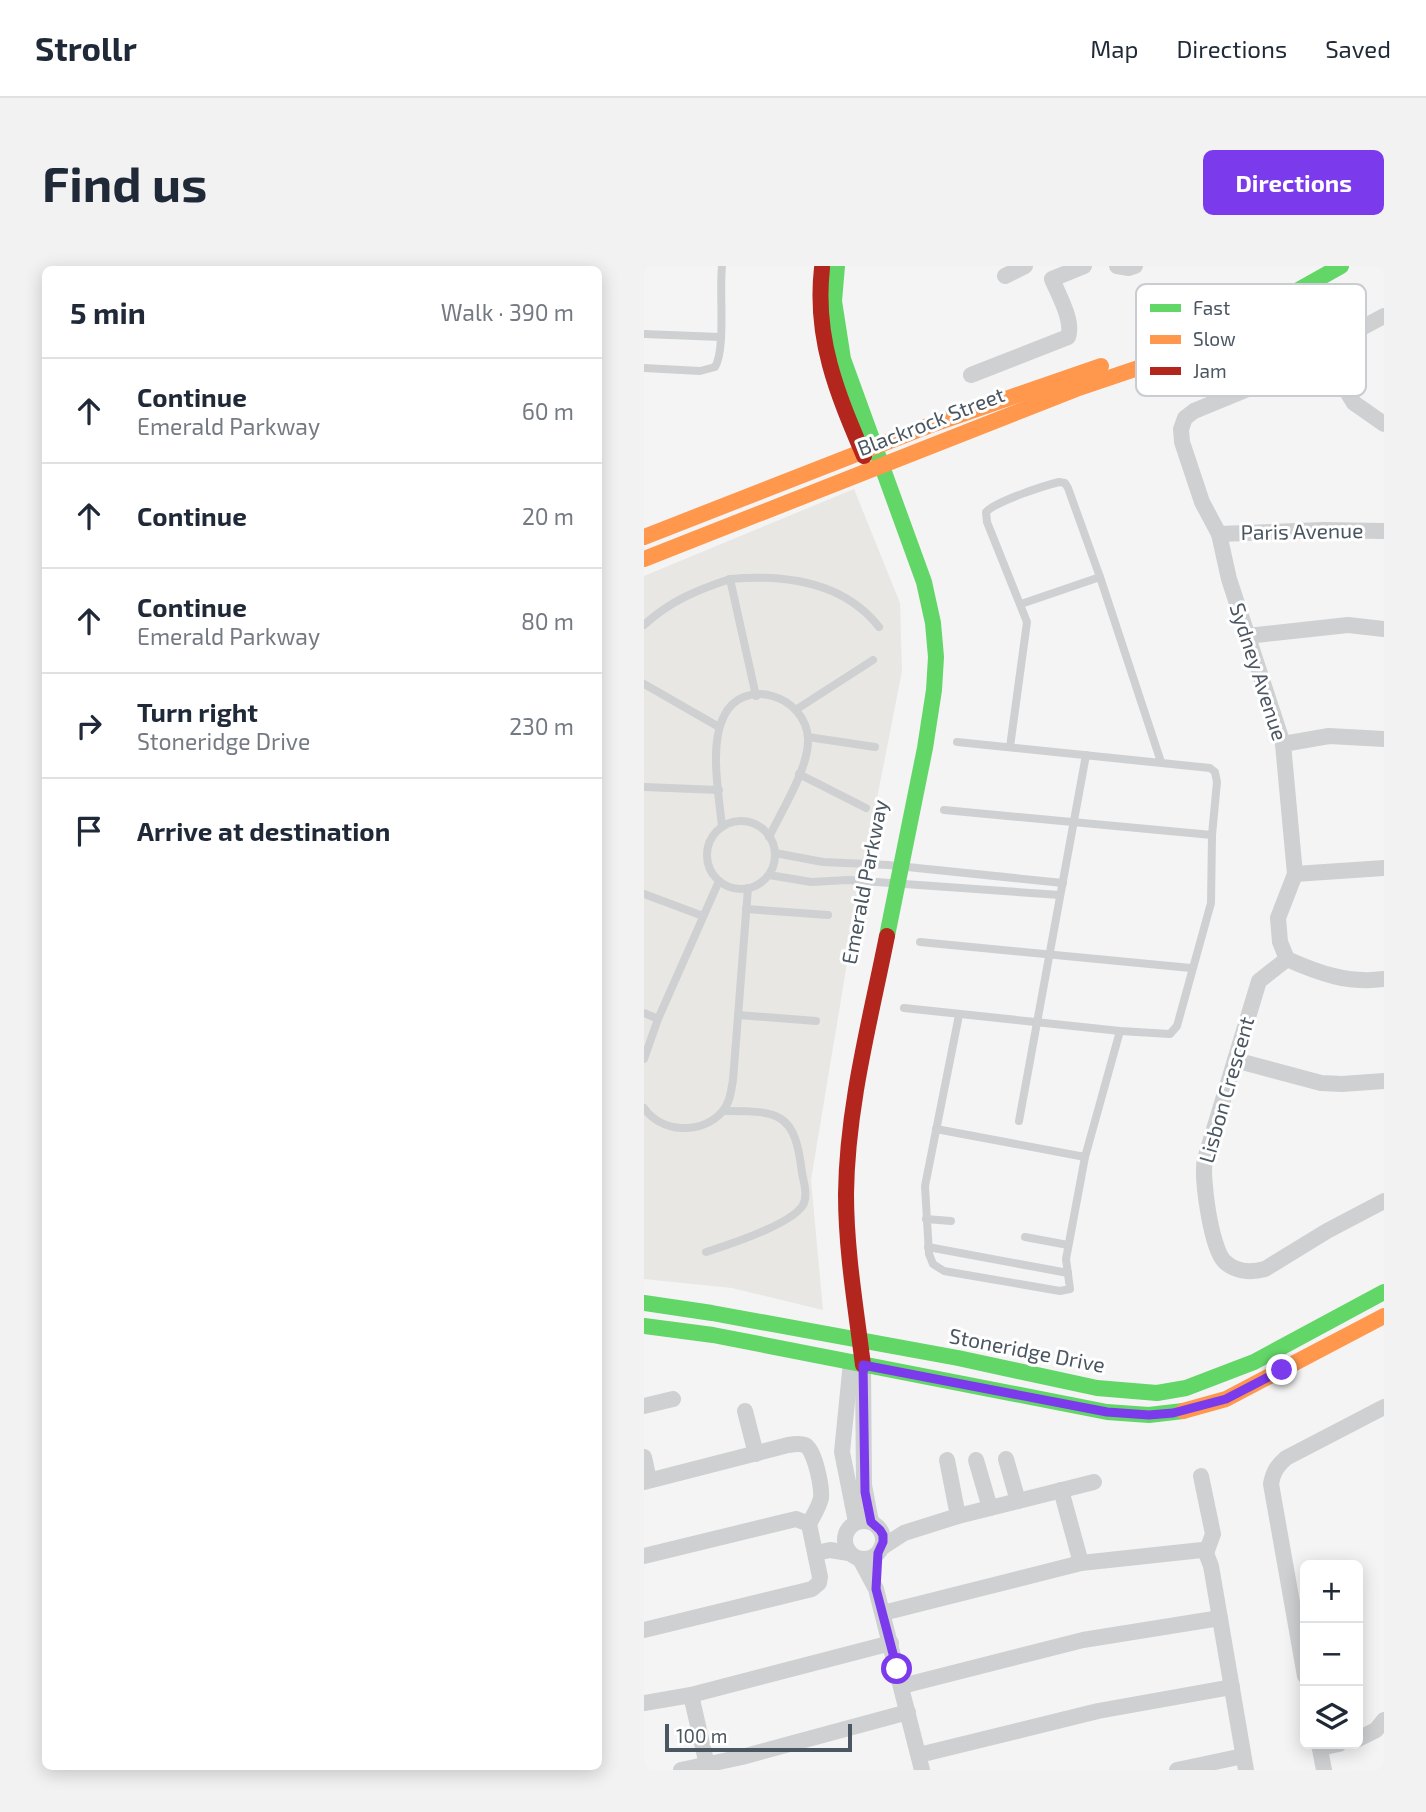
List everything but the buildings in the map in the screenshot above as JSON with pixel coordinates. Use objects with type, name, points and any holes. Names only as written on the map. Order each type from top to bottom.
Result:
[{"type":"street","name":"Emerald Parkway","points":[[822,266],[819,309],[831,372],[875,466],[925,613],[928,653],[926,688],[895,865],[845,1111],[836,1185],[840,1277],[855,1340],[857,1364],[842,1452],[863,1527]]},
{"type":"street","name":"Emerald Parkway","points":[[837,266],[834,286],[837,332],[868,450]]},
{"type":"street","points":[[1004,276],[1025,266]]},
{"type":"street","points":[[971,375],[1068,337],[1069,322],[1050,272],[1084,266]]},
{"type":"street","points":[[1117,266],[1135,266]]},
{"type":"street","name":"Blackrock Street","points":[[1308,284],[1341,266]]},
{"type":"street","points":[[1366,326],[1384,316]]},
{"type":"street","name":"Blackrock Street","points":[[644,537],[1037,386],[1136,355]]},
{"type":"street","name":"Blackrock Street","points":[[644,559],[875,466],[1136,369]]},
{"type":"street","name":"Sydney Avenue","points":[[1231,396],[1194,411],[1185,418],[1181,429],[1182,442],[1202,502],[1219,534],[1229,579],[1283,744],[1295,874],[1278,918],[1280,942],[1287,959]]},
{"type":"street","points":[[1349,396],[1354,403],[1384,424]]},
{"type":"street","name":"Paris Avenue","points":[[1219,534],[1323,530],[1384,531]]},
{"type":"street","points":[[1247,636],[1348,625],[1384,629]]},
{"type":"street","points":[[1283,744],[1329,736],[1384,739]]},
{"type":"street","points":[[1295,874],[1384,868]]},
{"type":"street","points":[[1287,959],[1306,968],[1347,980],[1384,979]]},
{"type":"street","name":"Lisbon Crescent","points":[[1287,959],[1259,981],[1203,1168],[1210,1222],[1218,1253],[1230,1266],[1247,1272],[1265,1269],[1327,1231],[1384,1201]]},
{"type":"street","points":[[1235,1060],[1321,1083],[1384,1081]]},
{"type":"street","name":"Stoneridge Drive","points":[[644,1303],[712,1312],[958,1358],[1097,1388],[1157,1392],[1186,1388],[1254,1362],[1384,1292]]},
{"type":"street","points":[[644,1326],[713,1335],[1107,1412],[1149,1415],[1173,1413],[1226,1399],[1384,1316]]},
{"type":"street","points":[[644,1406],[673,1399]]},
{"type":"street","points":[[1300,1648],[1271,1483],[1272,1476],[1286,1458],[1384,1407]]},
{"type":"street","points":[[745,1411],[756,1454]]},
{"type":"street","points":[[644,1458],[647,1481],[797,1444],[808,1447],[814,1457],[821,1492],[819,1504],[809,1524]]},
{"type":"street","points":[[1006,1459],[1018,1501]]},
{"type":"street","points":[[947,1460],[958,1516]]},
{"type":"street","points":[[976,1461],[990,1508]]},
{"type":"street","points":[[1177,1770],[1245,1763],[1206,1553],[1212,1540],[1212,1529],[1201,1476]]},
{"type":"street","points":[[823,1551],[866,1559],[904,1533],[958,1516],[1094,1482]]},
{"type":"street","points":[[1061,1490],[1081,1563]]},
{"type":"street","points":[[644,1556],[796,1519],[809,1524],[823,1551],[819,1583],[812,1589],[644,1630]]},
{"type":"street","points":[[863,1527],[883,1535],[876,1589]]},
{"type":"street","points":[[863,1527],[844,1541],[876,1589],[920,1762],[1098,1711],[1232,1687]]},
{"type":"street","points":[[823,1551],[863,1527],[904,1533]]},
{"type":"street","points":[[883,1613],[1081,1563],[1196,1550],[1206,1553]]},
{"type":"street","points":[[902,1686],[1083,1640],[1220,1618]]},
{"type":"street","points":[[644,1703],[691,1695],[891,1643]]},
{"type":"street","points":[[691,1695],[707,1765]]},
{"type":"street","points":[[681,1770],[908,1712]]},
{"type":"street","points":[[1363,1736],[1376,1730],[1384,1720]]},
{"type":"street","points":[[1320,1749],[1324,1770]]},
{"type":"lane","points":[[644,368],[710,370],[718,362],[722,266]]},
{"type":"lane","points":[[644,334],[720,337]]},
{"type":"lane","points":[[1010,747],[1027,630],[1021,604],[987,522],[986,512],[1004,502],[1053,484],[1065,483],[1100,577],[1161,762]]},
{"type":"lane","points":[[1021,604],[1100,577]]},
{"type":"lane","points":[[644,625],[663,608],[690,593],[730,579],[783,578],[812,583],[853,601],[867,612],[879,627]]},
{"type":"lane","points":[[730,579],[756,695]]},
{"type":"lane","points":[[797,709],[873,660]]},
{"type":"lane","points":[[644,684],[719,727]]},
{"type":"lane","points":[[722,827],[717,757],[719,727],[732,704],[741,699],[769,694],[797,709],[808,737],[807,757],[769,837]]},
{"type":"lane","points":[[808,737],[875,747]]},
{"type":"lane","points":[[904,1008],[1165,1035],[1174,1031],[1210,903],[1217,782],[1210,768],[957,742]]},
{"type":"lane","points":[[1019,1121],[1086,755]]},
{"type":"lane","points":[[799,774],[866,808]]},
{"type":"lane","points":[[644,787],[719,790]]},
{"type":"lane","points":[[944,810],[1212,835]]},
{"type":"lane","points":[[745,821],[756,825],[769,837],[775,853],[774,864],[769,875],[761,882],[748,888],[730,888],[719,881],[708,866],[707,855],[714,835],[722,827],[745,821]]},
{"type":"lane","points":[[775,853],[823,862],[895,865],[1063,883]]},
{"type":"lane","points":[[769,875],[811,882],[849,880],[1060,895]]},
{"type":"lane","points":[[644,1059],[658,1019],[719,881]]},
{"type":"lane","points":[[644,1108],[660,1122],[681,1128],[696,1127],[711,1121],[724,1111],[733,1080],[748,888]]},
{"type":"lane","points":[[644,894],[702,916]]},
{"type":"lane","points":[[746,909],[828,915]]},
{"type":"lane","points":[[920,942],[1191,968]]},
{"type":"lane","points":[[644,1013],[658,1019]]},
{"type":"lane","points":[[959,1014],[925,1180],[928,1247],[933,1264],[944,1271],[1065,1292],[1070,1286],[1066,1264],[1068,1245],[1085,1157],[1120,1031]]},
{"type":"lane","points":[[738,1015],[816,1021]]},
{"type":"lane","points":[[706,1252],[751,1238],[798,1210],[805,1196],[800,1150],[784,1119],[775,1114],[753,1111],[724,1111]]},
{"type":"lane","points":[[936,1129],[1085,1157]]},
{"type":"lane","points":[[926,1219],[951,1221]]},
{"type":"lane","points":[[1025,1237],[1068,1245]]},
{"type":"lane","points":[[928,1247],[1068,1273]]},
{"type":"shaded area","points":[[854,489],[900,603],[902,671],[860,885],[811,1180],[823,1310],[732,1288],[644,1279],[644,576]]},
{"type":"traffic: fast","points":[[837,266],[834,301],[843,359],[924,582],[933,623],[936,657],[925,748],[887,936]]},
{"type":"traffic: fast","points":[[1309,284],[1341,266]]},
{"type":"traffic: fast","points":[[644,1303],[958,1358],[1097,1388],[1157,1393],[1186,1388],[1254,1362],[1384,1292]]},
{"type":"traffic: fast","points":[[644,1326],[713,1335],[1107,1412],[1149,1415],[1183,1411]]},
{"type":"traffic: slow","points":[[644,537],[928,426],[1101,366]]},
{"type":"traffic: slow","points":[[644,559],[1076,389],[1136,369]]},
{"type":"traffic: slow","points":[[1183,1411],[1226,1399],[1384,1316]]},
{"type":"traffic: jam","points":[[822,268],[821,318],[830,365],[864,456]]},
{"type":"traffic: jam","points":[[863,1365],[848,1237],[847,1161],[860,1064],[887,936]]},
{"type":"route","points":[[897,1669],[876,1589],[878,1553],[883,1535],[871,1522],[866,1502],[863,1365],[1107,1412],[1149,1415],[1199,1408],[1226,1399],[1282,1370]]}]
